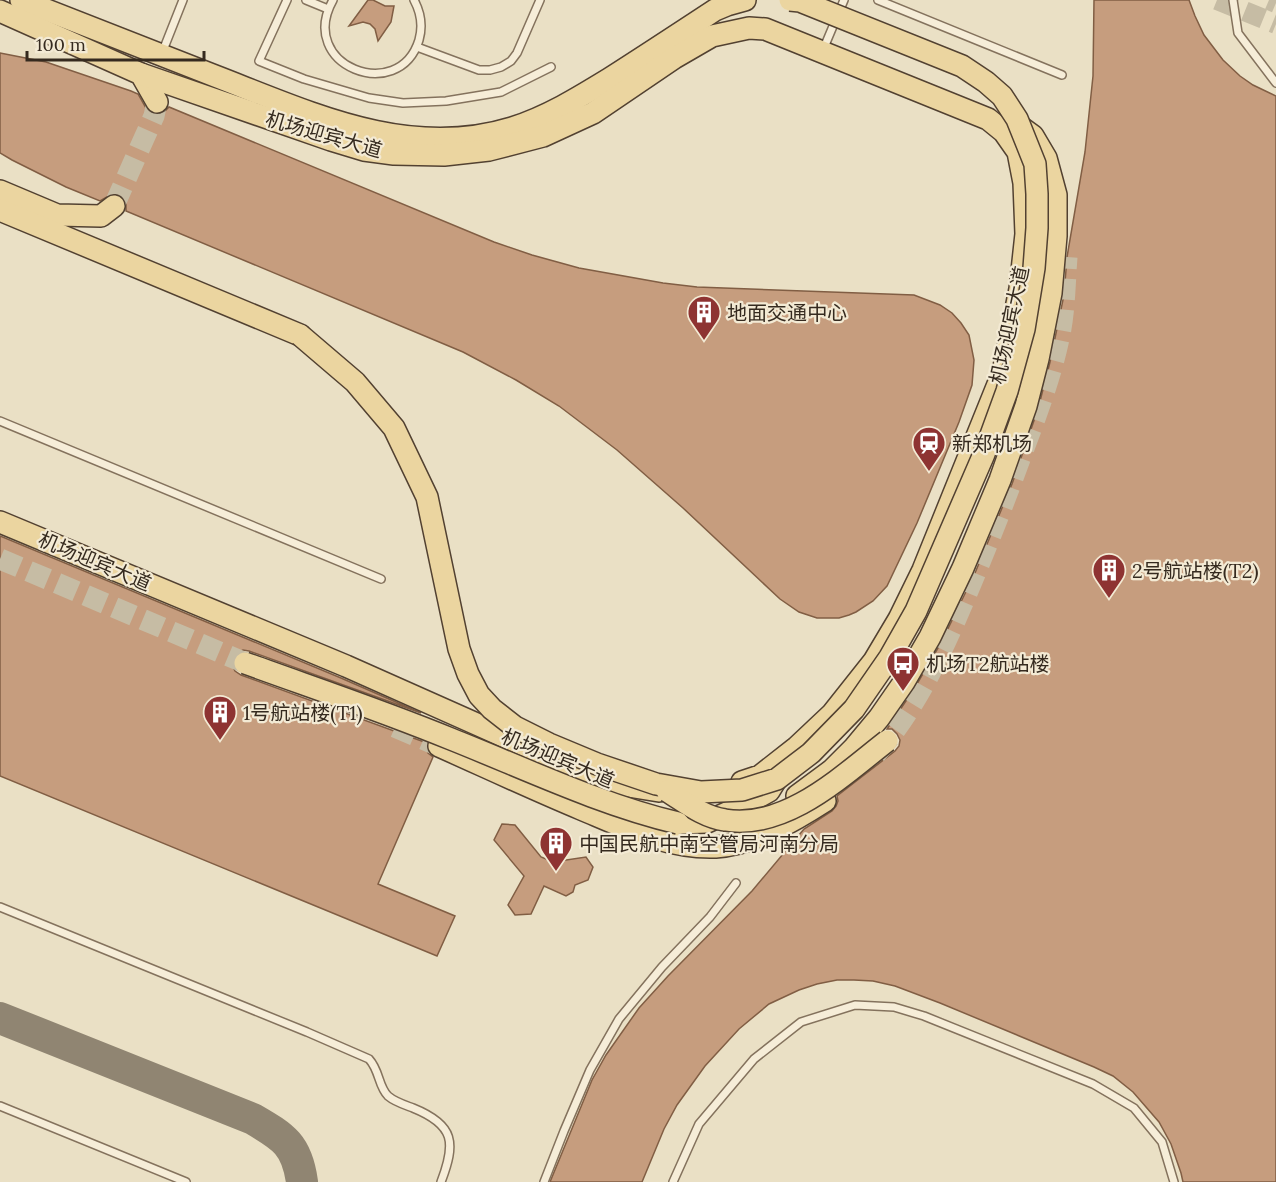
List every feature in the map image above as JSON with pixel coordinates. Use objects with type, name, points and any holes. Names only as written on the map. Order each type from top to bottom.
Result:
[{"type":"main road","points":[[21,0],[341,124],[380,134],[428,139],[469,138],[497,132],[515,128],[556,111],[715,10],[745,0]]},
{"type":"main road","points":[[790,0],[800,1],[962,66],[986,82],[1028,119],[1050,149],[1064,182],[1069,207],[1067,257]]},
{"type":"main road","name":"机场迎宾大道","points":[[0,11],[141,74],[331,140],[364,150],[444,155],[489,150],[543,136],[601,108],[674,58],[712,36],[749,28],[765,29],[988,119],[1005,132],[1018,152],[1024,183],[1026,234],[1020,289],[1003,372],[923,570],[899,619],[874,660],[832,714],[797,747],[760,776],[721,790],[685,795],[609,783],[346,666],[0,522]]},
{"type":"main road","points":[[141,74],[158,102]]},
{"type":"main road","points":[[245,663],[443,735],[645,815],[678,823],[707,822],[748,814],[800,795],[832,770],[879,718],[904,682],[930,638],[958,578],[1000,480],[1026,406],[1051,292],[1056,236],[1056,195],[1046,158],[1033,136],[1012,120],[991,110],[950,95],[906,86]]},
{"type":"main road","points":[[0,210],[300,335],[356,381],[394,428],[427,497],[459,650],[468,674],[480,695],[492,709],[515,727],[597,764],[656,784],[701,792],[742,790],[777,779],[811,753],[854,709],[890,657],[916,611],[984,454],[1007,391],[1024,329],[1034,268],[1037,228],[1035,164],[1017,119],[1002,96]]},
{"type":"main road","points":[[0,191],[57,215],[101,216],[114,206]]},
{"type":"main road","points":[[656,784],[700,812],[723,820],[754,821],[792,808],[818,794],[887,741]]},
{"type":"main road","points":[[439,746],[640,834],[682,845],[716,847],[740,843],[786,824],[825,801]]},
{"type":"main road","points":[[769,791],[797,747]]},
{"type":"main road","points":[[707,822],[769,791],[832,770]]},
{"type":"main road","points":[[609,783],[678,807],[710,810],[742,806]]},
{"type":"lane","points":[[161,55],[183,0]]},
{"type":"lane","points":[[287,0],[259,61],[369,98],[403,103],[446,101],[501,92],[551,67]]},
{"type":"lane","points":[[306,0],[328,9]]},
{"type":"lane","points":[[333,0],[328,9],[325,24],[326,38],[332,52],[342,63],[354,70],[369,74],[383,73],[397,68],[409,59],[417,47],[421,32],[421,16],[414,0]]},
{"type":"lane","points":[[417,47],[478,70],[501,68],[518,53],[540,0]]},
{"type":"lane","points":[[822,52],[844,0]]},
{"type":"lane","points":[[878,0],[1062,75]]},
{"type":"lane","points":[[1233,0],[1238,33],[1276,83]]},
{"type":"lane","points":[[0,421],[381,579]]},
{"type":"lane","points":[[544,1182],[590,1070],[619,1019],[662,968],[710,917],[736,883]]},
{"type":"lane","points":[[0,907],[369,1059],[387,1095],[435,1118],[446,1130],[450,1154],[441,1182]]},
{"type":"lane","points":[[673,1182],[699,1124],[754,1059],[801,1022],[855,1005],[894,1007],[924,1016],[1093,1084],[1134,1108],[1162,1142],[1174,1182]]},
{"type":"lane","points":[[0,1106],[186,1182]]},
{"type":"building","points":[[368,0],[385,6],[394,6],[391,22],[378,41],[375,29],[370,24],[363,22],[349,26]]},
{"type":"building","name":"2号航站楼(T2)","points":[[1094,0],[1189,0],[1204,35],[1223,60],[1253,85],[1276,96],[1276,1182],[1183,1182],[1171,1144],[1159,1122],[1133,1092],[1113,1076],[895,986],[873,981],[837,980],[799,990],[769,1004],[739,1029],[705,1066],[677,1105],[664,1129],[642,1182],[550,1182],[592,1080],[606,1055],[639,1008],[752,891],[804,829],[832,811],[838,801],[837,796],[899,746],[900,740],[897,734],[892,729],[887,729],[941,643],[975,573],[1012,484],[1038,409],[1064,295],[1067,257],[1085,152],[1093,76]]},
{"type":"building","name":"地面交通中心","points":[[0,53],[46,62],[131,91],[138,94],[146,108],[156,115],[163,113],[169,107],[494,242],[579,268],[697,287],[914,295],[940,305],[952,313],[969,335],[974,360],[972,385],[917,523],[887,586],[873,601],[856,612],[839,618],[817,618],[799,612],[780,599],[617,450],[559,406],[516,380],[463,352],[126,211],[124,198],[119,195],[112,194],[100,201],[66,187],[0,153]]},
{"type":"building","name":"1号航站楼(T1)","points":[[0,536],[421,713],[249,651],[243,650],[237,653],[233,659],[232,665],[235,671],[241,675],[427,743],[428,753],[433,757],[378,884],[455,916],[437,956],[0,776]]},
{"type":"building","name":"中国民航中南空管局河南分局","points":[[502,824],[515,825],[541,857],[553,862],[586,857],[593,867],[588,880],[575,885],[573,892],[566,896],[544,886],[531,914],[515,915],[508,905],[524,876],[494,840]]},
{"type":"taxiway","points":[[0,1018],[253,1119],[287,1143],[297,1159],[302,1182]]},
{"type":"tunnel","points":[[1217,0],[1276,24]]},
{"type":"tunnel","points":[[1269,0],[1276,3]]},
{"type":"tunnel","points":[[114,206],[154,116],[157,102]]},
{"type":"tunnel","points":[[876,754],[905,715],[930,673],[962,606],[1003,504],[1039,407],[1056,353],[1063,315],[1067,257]]},
{"type":"tunnel","points":[[0,559],[262,670]]},
{"type":"tunnel","points":[[395,727],[439,746]]},
{"type":"place","name":"地面交通中心","points":[[704,341]]},
{"type":"place","name":"新郑机场","points":[[929,472]]},
{"type":"place","name":"2号航站楼(T2)","points":[[1109,599]]},
{"type":"place","name":"机场T2航站楼","points":[[903,692]]},
{"type":"place","name":"1号航站楼(T1)","points":[[220,741]]},
{"type":"place","name":"中国民航中南空管局河南分局","points":[[556,872]]}]
